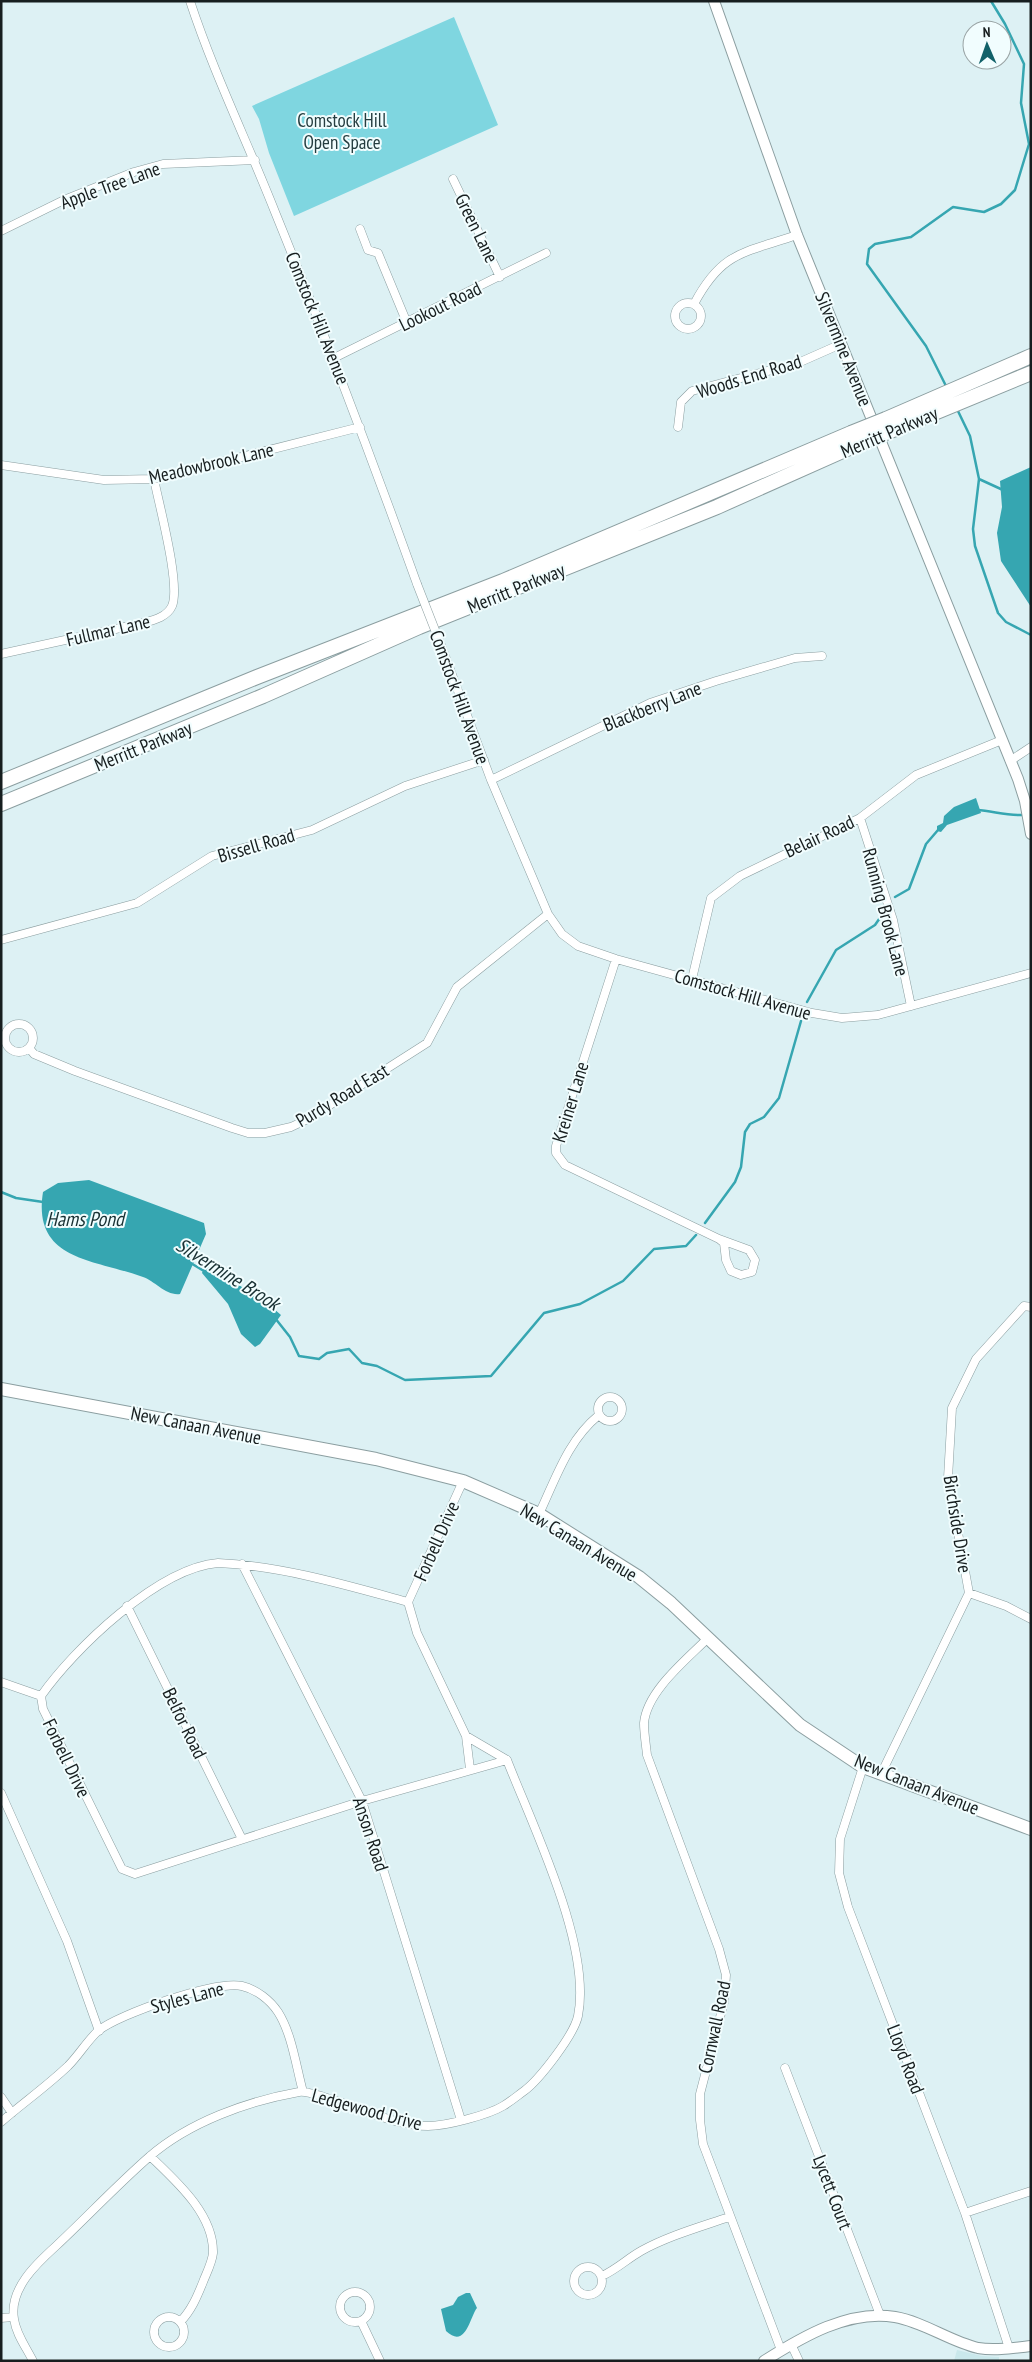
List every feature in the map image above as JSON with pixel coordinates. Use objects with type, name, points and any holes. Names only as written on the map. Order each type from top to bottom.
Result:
[{"type":"highway","name":"Merritt Parkway","points":[[1,782],[257,677],[502,581],[854,439],[982,385],[1031,356]]},
{"type":"highway","name":"Merritt Parkway","points":[[982,385],[1031,373]]},
{"type":"highway","name":"Merritt Parkway","points":[[1,804],[263,696],[419,627],[717,507],[854,439]]},
{"type":"main road","name":"New Canaan Avenue","points":[[1,1389],[376,1459],[463,1481],[539,1514],[634,1574],[708,1638],[800,1725],[863,1767],[882,1772],[1031,1829]]},
{"type":"street","name":"Comstock Hill Avenue","points":[[190,1],[216,74],[254,160],[334,358],[491,780],[548,914],[562,934],[578,946],[616,959],[827,1017],[858,1018],[911,1006],[1031,973]]},
{"type":"street","name":"Silvermine Avenue","points":[[714,1],[797,234],[976,672],[1010,761],[1025,801],[1031,834]]},
{"type":"street","name":"Apple Tree Lane","points":[[1,231],[64,200],[163,164],[254,160]]},
{"type":"street","name":"Green Lane","points":[[454,179],[500,277]]},
{"type":"street","points":[[360,229],[368,250],[378,253],[406,322]]},
{"type":"street","points":[[694,304],[712,273],[728,259],[797,234]]},
{"type":"street","name":"Lookout Road","points":[[334,358],[546,253]]},
{"type":"street","name":"Woods End Road","points":[[678,427],[681,402],[692,391],[798,363],[841,344]]},
{"type":"street","name":"Meadowbrook Lane","points":[[1,465],[104,480],[154,479],[360,427]]},
{"type":"street","name":"Fullmar Lane","points":[[1,654],[143,624],[163,617],[172,606],[175,587],[154,479]]},
{"type":"street","name":"Blackberry Lane","points":[[491,780],[650,703],[795,658],[822,656]]},
{"type":"street","name":"Belair Road","points":[[692,979],[711,898],[740,876],[860,818],[916,775],[1002,740]]},
{"type":"street","points":[[1010,761],[1031,747]]},
{"type":"street","name":"Bissell Road","points":[[1,940],[136,903],[212,856],[312,830],[406,786],[484,760]]},
{"type":"street","name":"Running Brook Lane","points":[[860,818],[893,920],[911,1006]]},
{"type":"street","name":"Purdy Road East","points":[[29,1048],[34,1054],[75,1071],[232,1128],[248,1133],[277,1131],[308,1119],[427,1043],[457,987],[548,914]]},
{"type":"street","name":"Kreiner Lane","points":[[616,959],[556,1146],[556,1153],[565,1165],[719,1239],[749,1250],[755,1260],[752,1272],[741,1275],[732,1270],[726,1260],[724,1243],[719,1239]]},
{"type":"street","name":"Birchside Drive","points":[[882,1772],[969,1593],[948,1478],[952,1408],[976,1359],[1024,1306],[1031,1307]]},
{"type":"street","points":[[539,1514],[572,1445],[583,1428],[599,1415]]},
{"type":"street","name":"Forbell Drive","points":[[463,1481],[408,1602],[417,1632],[466,1736],[470,1769]]},
{"type":"street","name":"Forbell Drive","points":[[408,1602],[344,1584],[242,1564],[200,1565],[127,1606],[84,1646],[41,1696],[43,1709],[122,1869],[135,1874],[362,1801],[507,1760]]},
{"type":"street","name":"Anson Road","points":[[242,1564],[362,1801],[461,2120]]},
{"type":"street","name":"Birchside Drive","points":[[969,1593],[1006,1606],[1031,1619]]},
{"type":"street","name":"Belfor Road","points":[[127,1606],[242,1839]]},
{"type":"street","name":"Cornwall Road","points":[[708,1638],[661,1686],[649,1703],[644,1723],[647,1754],[719,1949],[726,1975],[724,2002],[700,2094],[700,2120],[704,2144],[729,2217],[781,2350]]},
{"type":"street","points":[[1,1682],[41,1696]]},
{"type":"street","points":[[466,1736],[507,1760]]},
{"type":"street","name":"Ledgewood Drive","points":[[13,2317],[17,2296],[32,2268],[150,2156],[183,2133],[208,2121],[256,2103],[303,2092],[341,2101],[401,2122],[430,2126],[461,2120],[501,2107],[532,2085],[560,2050],[578,2018],[579,1985],[576,1954],[570,1928],[550,1867],[507,1760]]},
{"type":"street","name":"Lloyd Road","points":[[863,1767],[840,1839],[839,1873],[848,1908],[964,2213],[1009,2348]]},
{"type":"street","points":[[1,1793],[67,1941],[99,2031]]},
{"type":"street","name":"Styles Lane","points":[[1,2122],[69,2064],[99,2031],[145,2008],[224,1986],[241,1985],[254,1990],[264,1997],[278,2012],[286,2032],[303,2092]]},
{"type":"street","name":"Lycett Court","points":[[785,2068],[880,2315]]},
{"type":"street","points":[[1,2096],[12,2113]]},
{"type":"street","points":[[150,2156],[176,2182],[204,2219],[211,2232],[213,2255],[188,2314],[180,2322]]},
{"type":"street","points":[[964,2213],[1031,2191]]},
{"type":"street","points":[[602,2276],[616,2270],[641,2251],[680,2234],[729,2217]]},
{"type":"street","points":[[764,2361],[791,2344],[839,2322],[880,2315],[914,2322],[978,2348],[1031,2346]]},
{"type":"street","points":[[1,2318],[13,2317],[19,2335],[33,2361]]},
{"type":"street","points":[[171,2317],[180,2322],[184,2332],[177,2344],[167,2346],[158,2342],[154,2330],[159,2320],[171,2317]]},
{"type":"street","points":[[361,2321],[380,2361]]},
{"type":"street","points":[[791,2344],[799,2361]]},
{"type":"shaded area","points":[[957,2350],[982,2356],[999,2357],[999,2361],[954,2361]]},
{"type":"green space","name":"Comstock Hill Open Space","points":[[454,17],[498,125],[294,216],[269,153],[259,119],[252,106]]},
{"type":"water","points":[[1031,467],[1031,607],[1001,561],[997,533],[1002,507],[1000,481]]},
{"type":"water","points":[[976,798],[981,813],[947,825],[941,832],[937,831],[937,826],[943,823],[944,816],[954,807]]},
{"type":"water","name":"Hams Pond","points":[[89,1180],[204,1223],[206,1234],[180,1294],[165,1291],[143,1277],[71,1254],[57,1244],[47,1232],[42,1215],[43,1192],[58,1183]]},
{"type":"water","points":[[205,1264],[266,1302],[281,1315],[260,1344],[255,1347],[241,1334],[228,1304],[202,1273]]},
{"type":"water","points":[[470,2293],[477,2308],[463,2334],[458,2337],[453,2336],[446,2331],[441,2309],[453,2305],[458,2297]]},
{"type":"waterway","points":[[947,388],[926,346],[867,264],[869,249],[875,244],[911,237],[953,207],[984,212],[1001,204],[1015,190],[1029,144],[1021,103],[1024,64],[1005,24],[991,1]]},
{"type":"waterway","points":[[957,409],[970,436],[979,479],[973,529],[975,546],[998,613],[1006,622],[1031,635]]},
{"type":"waterway","points":[[979,479],[1003,490]]},
{"type":"waterway","name":"Silvermine Brook","points":[[977,810],[1022,815]]},
{"type":"waterway","name":"Silvermine Brook","points":[[895,897],[909,889],[926,844],[938,830]]},
{"type":"waterway","name":"Silvermine Brook","points":[[807,1002],[836,950],[875,925],[884,912]]},
{"type":"waterway","name":"Silvermine Brook","points":[[705,1223],[735,1182],[741,1167],[745,1132],[750,1124],[764,1117],[779,1098],[801,1021]]},
{"type":"waterway","name":"Silvermine Brook","points":[[1,1192],[16,1198],[43,1202]]},
{"type":"waterway","name":"Silvermine Brook","points":[[275,1318],[290,1337],[299,1356],[319,1359],[327,1353],[349,1349],[362,1363],[377,1366],[405,1380],[491,1376],[544,1313],[580,1304],[623,1281],[654,1249],[686,1246],[696,1235]]},
{"type":"waterway","name":"Silvermine Brook","points":[[189,1262],[204,1271]]}]
